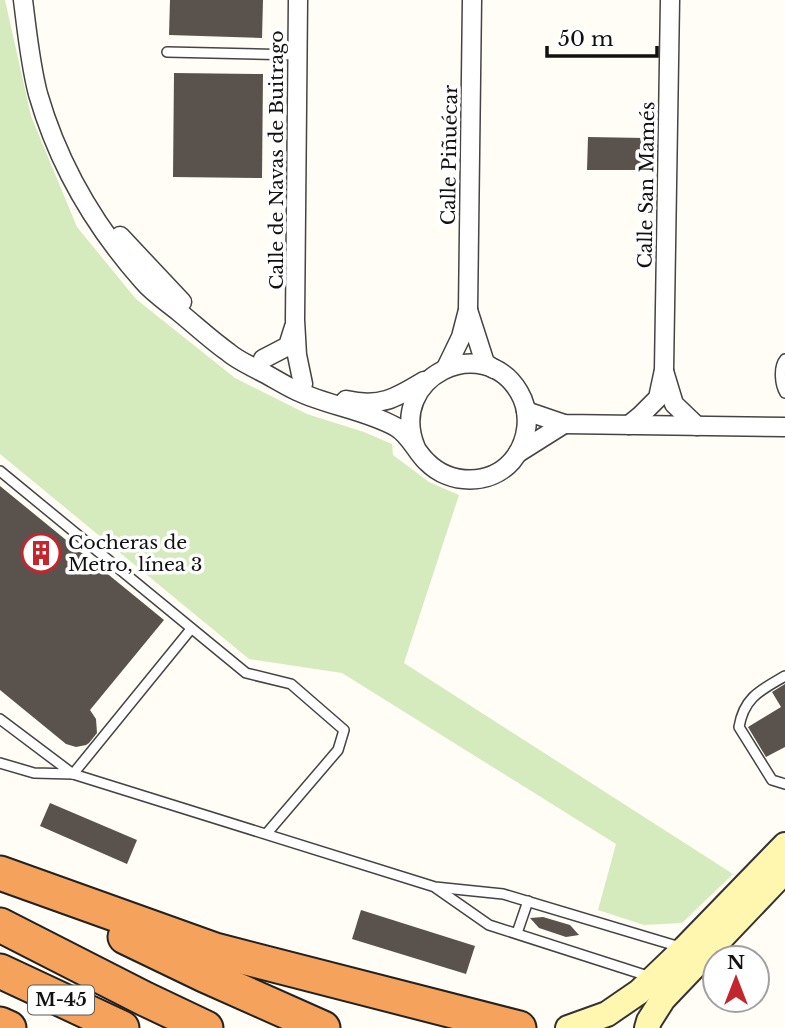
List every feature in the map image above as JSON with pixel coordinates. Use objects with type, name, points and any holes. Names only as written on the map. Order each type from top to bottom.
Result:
[{"type":"highway","points":[[0,874],[204,975],[323,1028]]},
{"type":"highway","points":[[0,874],[215,950],[519,1028]]},
{"type":"highway","points":[[0,911],[19,922],[47,948]]},
{"type":"highway","name":"M-45","points":[[0,925],[206,1028]]},
{"type":"highway","name":"M-45","points":[[0,971],[122,1028]]},
{"type":"highway","points":[[0,1024],[9,1028]]},
{"type":"main road","points":[[568,1028],[607,1014],[639,992],[783,852]]},
{"type":"main road","points":[[647,1028],[663,999],[783,852]]},
{"type":"street","points":[[23,0],[28,45],[38,93],[60,156],[95,219],[144,283],[230,354],[298,391],[379,418],[401,430],[425,460],[449,477],[481,479],[508,465],[524,441],[526,411],[519,392],[496,370],[481,365],[463,364],[446,368],[390,400],[361,403],[303,383],[263,359],[238,348],[199,320],[102,216],[55,118],[39,44],[33,0]]},
{"type":"street","name":"Calle de Navas de Buitrago","points":[[298,0],[295,320],[297,355],[303,383]]},
{"type":"street","name":"Calle Piñuécar","points":[[446,368],[461,337],[468,310],[472,0]]},
{"type":"street","name":"Calle San Mamés","points":[[629,425],[658,398],[664,370],[670,0]]},
{"type":"street","name":"Calle Piñuécar","points":[[468,310],[485,363],[496,370]]},
{"type":"street","name":"Calle de Navas de Buitrago","points":[[263,359],[288,346],[295,320]]},
{"type":"street","name":"Calle San Mamés","points":[[664,370],[674,404],[697,426]]},
{"type":"street","points":[[416,448],[410,421],[413,403],[430,378]]},
{"type":"street","points":[[526,411],[564,424],[785,427]]},
{"type":"street","points":[[518,453],[564,424]]},
{"type":"lane","points":[[167,52],[297,55]]},
{"type":"lane","points":[[785,359],[782,363],[781,386],[785,393]]},
{"type":"lane","points":[[0,471],[246,673],[291,684],[344,730],[338,750],[267,833]]},
{"type":"lane","points":[[72,774],[191,629]]},
{"type":"lane","points":[[785,676],[755,694],[742,712],[739,726],[772,780],[785,784]]},
{"type":"lane","points":[[0,719],[72,774]]},
{"type":"lane","points":[[0,763],[34,773],[72,774],[435,887],[503,894],[685,948]]},
{"type":"lane","points":[[435,887],[489,925],[654,978]]},
{"type":"lane","points":[[517,933],[528,901]]},
{"type":"green space","points":[[0,0],[5,0],[31,116],[77,227],[136,299],[235,378],[307,414],[392,444],[393,455],[429,482],[459,495],[404,663],[733,874],[682,923],[644,925],[598,910],[616,844],[342,673],[249,659],[0,454]]},
{"type":"building","points":[[170,0],[263,0],[262,38],[169,35]]},
{"type":"building","points":[[174,73],[263,74],[262,178],[173,177]]},
{"type":"building","points":[[588,137],[645,138],[644,170],[587,170]]},
{"type":"building","name":"Cocheras de Metro, línea 3","points":[[0,486],[164,620],[90,710],[96,719],[97,733],[86,745],[76,747],[66,744],[0,690]]},
{"type":"building","points":[[785,684],[785,747],[766,757],[748,727],[781,707],[772,692]]},
{"type":"building","points":[[50,803],[137,840],[127,864],[40,826]]},
{"type":"building","points":[[361,910],[475,946],[466,974],[352,939]]},
{"type":"building","points":[[543,917],[570,925],[579,935],[566,937],[539,928],[530,918]]},
{"type":"place","name":"Cocheras de Metro, línea 3","points":[[41,553]]}]
